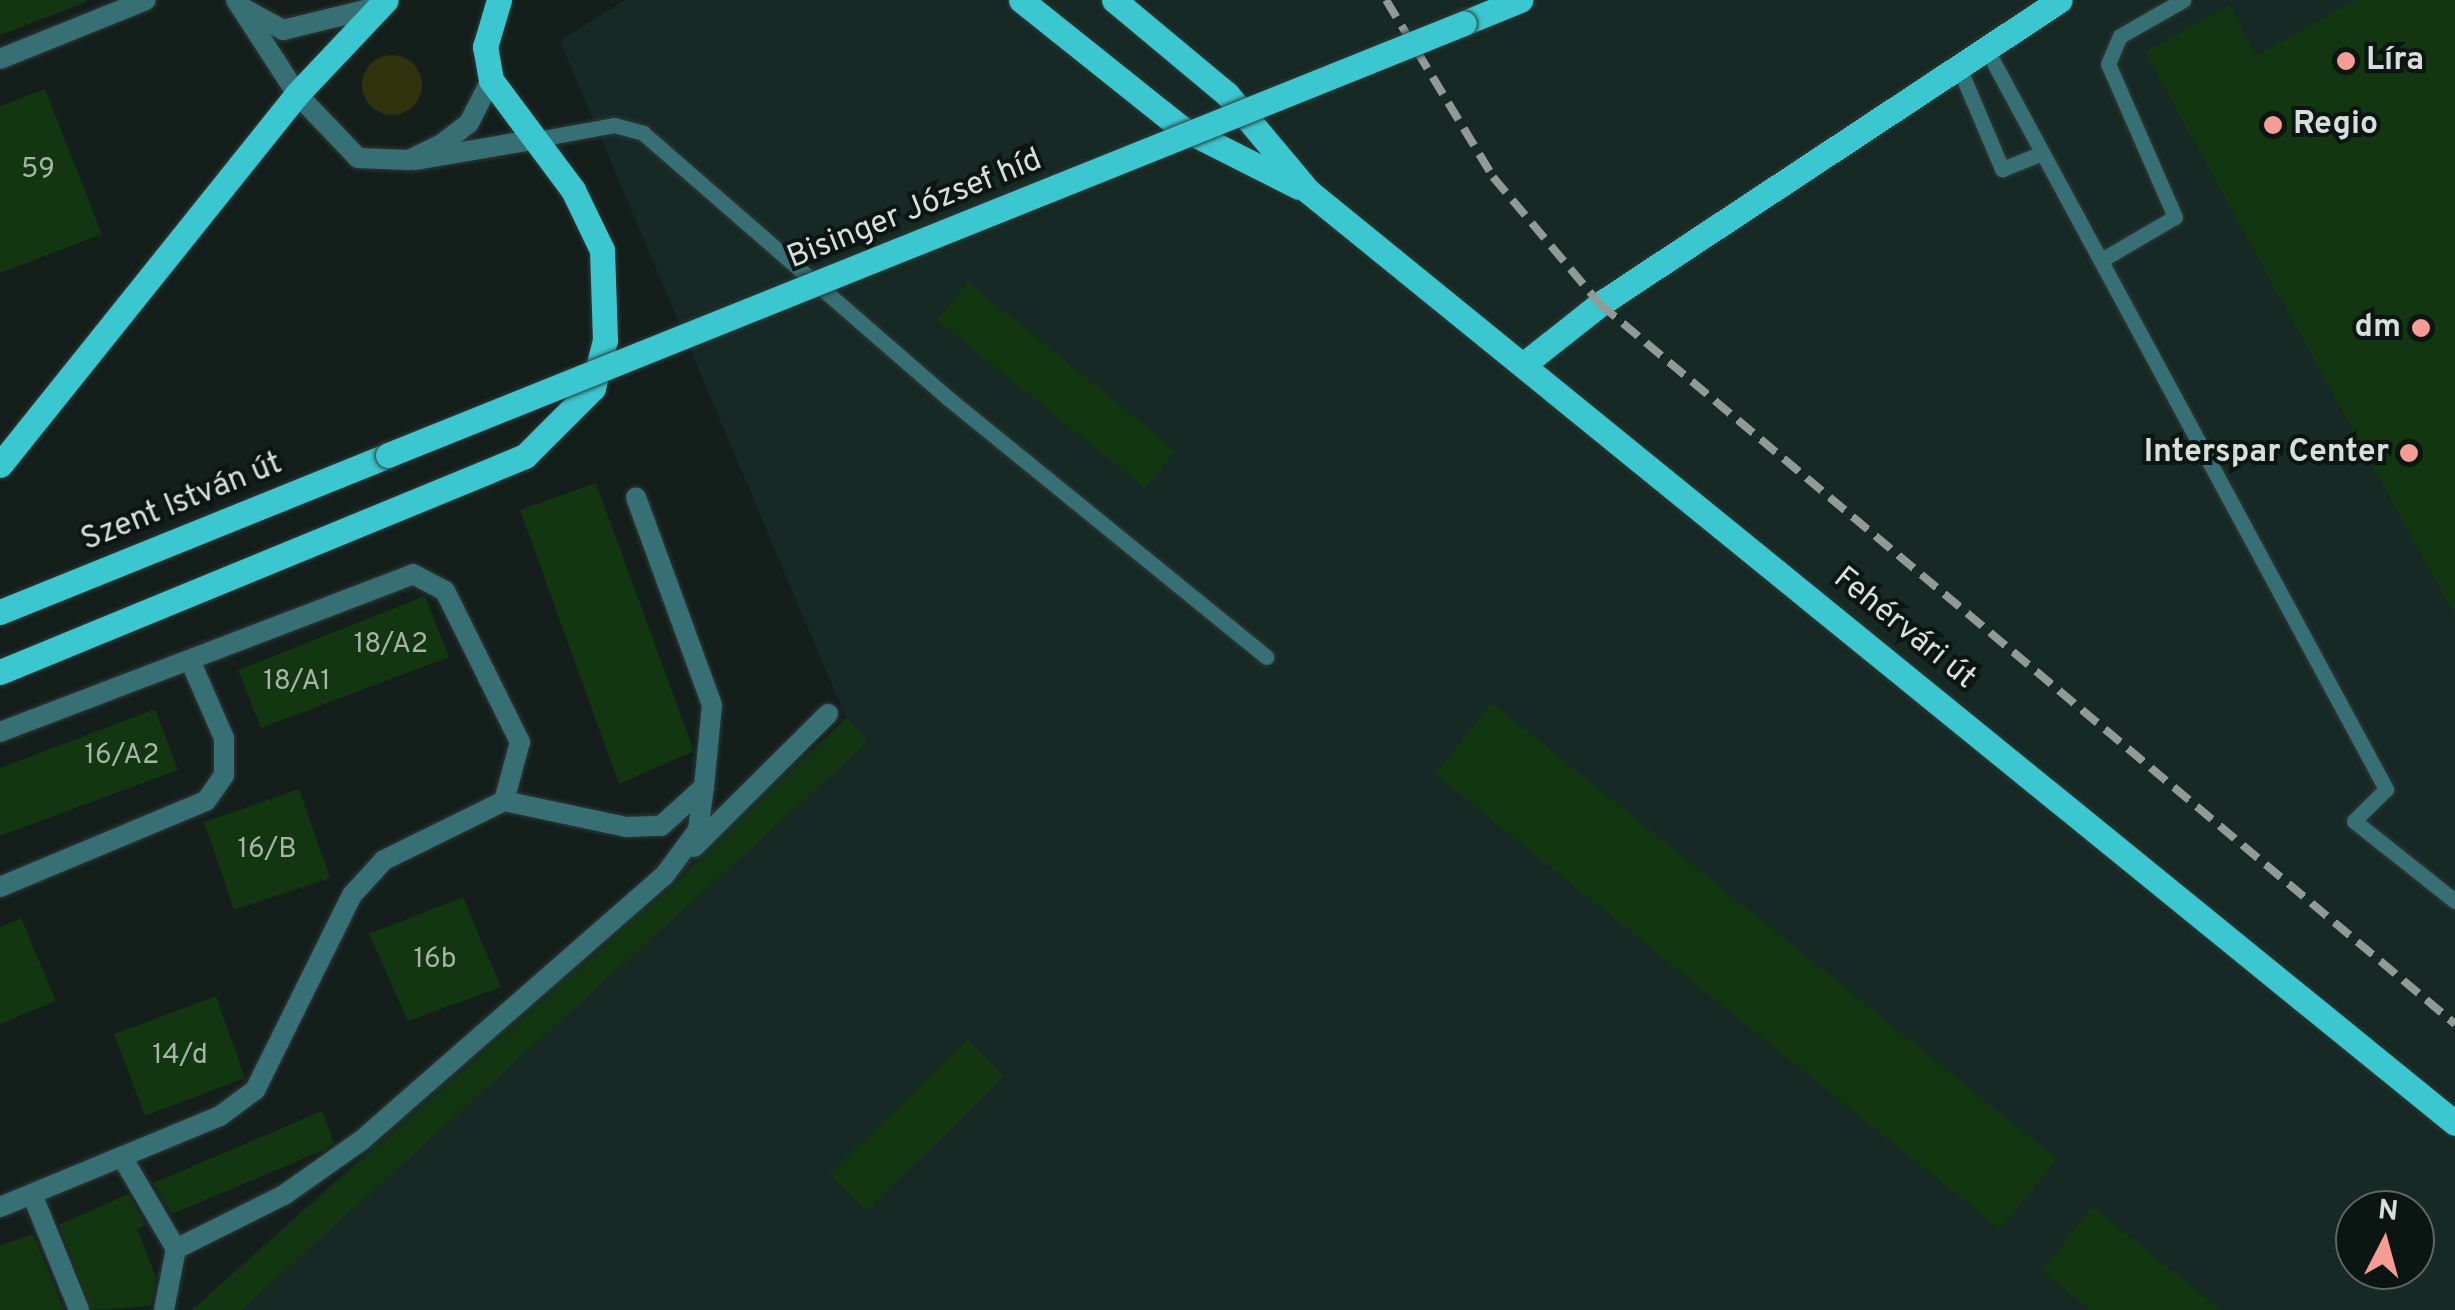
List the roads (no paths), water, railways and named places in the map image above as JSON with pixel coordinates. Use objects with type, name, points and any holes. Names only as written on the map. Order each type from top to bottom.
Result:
[{"type":"main road","points":[[0,672],[507,464],[565,424],[593,388],[608,293],[602,250],[538,138],[491,80],[485,47],[498,0]]},
{"type":"main road","name":"Fehérvári út","points":[[1021,0],[1180,127],[1308,191]]},
{"type":"main road","name":"Fehérvári út","points":[[1114,0],[1227,94],[1308,191],[2455,1123]]},
{"type":"main road","name":"Bisinger József híd","points":[[388,455],[1520,0]]},
{"type":"main road","points":[[1524,364],[1600,304],[1988,52],[2060,0]]},
{"type":"main road","points":[[0,465],[297,94],[381,3]]},
{"type":"main road","name":"Szent István út","points":[[0,612],[388,455]]},
{"type":"street","points":[[0,60],[146,0]]},
{"type":"street","points":[[238,3],[283,30],[381,3]]},
{"type":"street","points":[[238,3],[297,94],[358,158],[458,159],[538,138]]},
{"type":"street","points":[[409,160],[469,123],[491,80]]},
{"type":"street","points":[[636,497],[712,704],[698,830],[664,876]]},
{"type":"street","points":[[0,732],[430,576],[520,742],[504,800]]},
{"type":"street","points":[[0,888],[206,801],[224,775],[224,738],[190,660]]},
{"type":"street","points":[[176,1248],[284,1195],[362,1140],[664,876],[828,714]]},
{"type":"street","points":[[0,1208],[220,1116],[255,1090],[352,895],[384,860],[504,800],[626,827],[661,826],[704,788]]},
{"type":"street","points":[[122,1157],[176,1248],[164,1310]]},
{"type":"street","points":[[32,1194],[80,1310]]},
{"type":"lane","points":[[2103,258],[2175,217],[2108,64],[2120,36],[2183,0]]},
{"type":"lane","points":[[1988,52],[2040,154],[2103,258],[2386,789],[2354,821],[2455,901]]},
{"type":"lane","points":[[1960,70],[2002,170],[2040,154]]},
{"type":"lane","points":[[538,138],[614,125],[643,133],[949,399],[1267,656]]},
{"type":"railway","points":[[1386,0],[1493,177],[1600,304],[2455,1024]]},
{"type":"place","name":"Líra","points":[[2346,61]]},
{"type":"place","name":"Regio","points":[[2273,125]]},
{"type":"place","name":"dm","points":[[2421,328]]},
{"type":"place","name":"Interspar Center","points":[[2409,453]]}]
